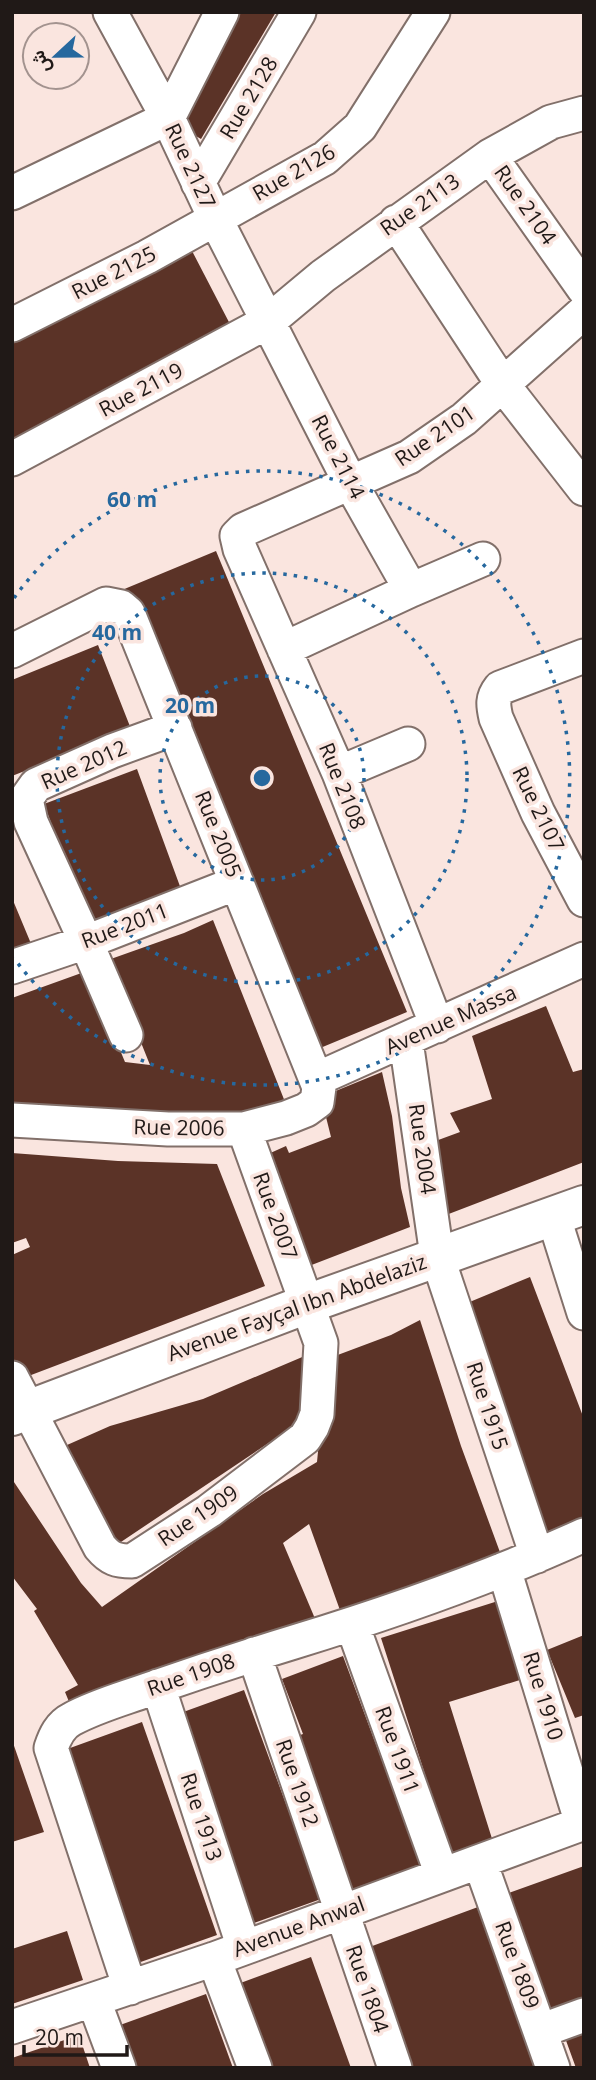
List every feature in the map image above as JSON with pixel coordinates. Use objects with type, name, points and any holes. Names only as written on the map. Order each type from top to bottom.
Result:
[{"type":"street","name":"Rue 2127","points":[[110,12],[168,118],[215,218],[269,321]]},
{"type":"street","points":[[12,193],[168,118],[222,12]]},
{"type":"street","name":"Rue 2128","points":[[198,183],[299,12]]},
{"type":"street","name":"Rue 2126","points":[[215,218],[325,158],[343,144],[360,127],[433,12]]},
{"type":"street","name":"Rue 2113","points":[[269,321],[323,276],[490,156],[551,122],[584,113]]},
{"type":"street","name":"Rue 2104","points":[[490,156],[584,289]]},
{"type":"street","name":"Rue 2125","points":[[12,325],[147,257],[215,218]]},
{"type":"street","points":[[396,222],[503,386],[584,489]]},
{"type":"street","name":"Rue 2101","points":[[240,549],[237,536],[243,530],[409,457],[464,419],[584,312]]},
{"type":"street","name":"Rue 2119","points":[[12,459],[269,321]]},
{"type":"street","name":"Rue 2114","points":[[269,321],[351,484],[411,590]]},
{"type":"street","name":"Rue 2108","points":[[240,549],[339,773],[437,1026]]},
{"type":"street","points":[[284,649],[483,559]]},
{"type":"street","name":"Rue 2005","points":[[12,651],[106,604],[121,607],[132,620],[317,1079]]},
{"type":"street","name":"Rue 2107","points":[[584,656],[500,688],[494,696],[496,718],[538,813],[584,900]]},
{"type":"street","name":"Rue 2012","points":[[86,942],[31,822],[26,799],[36,785],[112,751],[175,728]]},
{"type":"street","points":[[339,773],[408,744]]},
{"type":"street","name":"Rue 2011","points":[[12,967],[86,942],[237,883]]},
{"type":"street","points":[[86,942],[126,1035]]},
{"type":"street","name":"Avenue Massa","points":[[317,1079],[584,959]]},
{"type":"street","name":"Rue 2004","points":[[406,1041],[437,1256]]},
{"type":"street","name":"Rue 2006","points":[[12,1120],[168,1129],[244,1129],[286,1118],[312,1107],[319,1095],[317,1079]]},
{"type":"street","name":"Rue 2007","points":[[244,1129],[307,1304]]},
{"type":"street","points":[[569,1210],[584,1313]]},
{"type":"street","name":"Avenue Fayçal Ibn Abdelaziz","points":[[18,1401],[307,1304],[569,1210]]},
{"type":"street","name":"Rue 1915","points":[[437,1256],[537,1556]]},
{"type":"street","name":"Rue 1909","points":[[18,1401],[100,1547],[117,1561],[132,1561],[209,1511],[305,1438],[312,1427],[320,1397],[321,1343],[307,1304]]},
{"type":"street","name":"Rue 1908","points":[[130,1988],[51,1748],[56,1734],[69,1720],[158,1686],[352,1624],[504,1569],[584,1535]]},
{"type":"street","name":"Rue 1910","points":[[504,1569],[583,1824]]},
{"type":"street","name":"Rue 1911","points":[[352,1624],[442,1875]]},
{"type":"street","name":"Rue 1912","points":[[254,1654],[340,1911]]},
{"type":"street","name":"Rue 1913","points":[[158,1686],[229,1953],[255,2068]]},
{"type":"street","name":"Avenue Anwal","points":[[12,2027],[94,2001],[583,1824]]},
{"type":"street","name":"Rue 1809","points":[[480,1863],[553,2068]]},
{"type":"street","name":"Rue 1804","points":[[340,1911],[395,2068]]},
{"type":"street","points":[[94,2001],[119,2068]]},
{"type":"street","points":[[540,2031],[584,2015]]},
{"type":"building","points":[[241,12],[276,12],[201,139],[174,123]]},
{"type":"building","points":[[191,249],[231,326],[12,448],[12,342]]},
{"type":"building","points":[[216,551],[407,1012],[313,1051],[122,590]]},
{"type":"building","points":[[98,645],[131,729],[12,776],[12,680]]},
{"type":"building","points":[[137,769],[185,900],[93,935],[44,804]]},
{"type":"building","points":[[12,898],[32,946],[12,953]]},
{"type":"building","points":[[213,920],[289,1112],[12,1116],[12,998],[87,971],[125,1062],[150,1065],[108,960]]},
{"type":"building","points":[[546,1006],[573,1072],[584,1069],[584,1162],[433,1220],[422,1146],[460,1132],[450,1113],[492,1099],[472,1036]]},
{"type":"building","points":[[382,1072],[410,1227],[296,1271],[257,1159],[286,1146],[289,1153],[331,1137],[321,1097]]},
{"type":"building","points":[[12,1153],[118,1161],[217,1164],[265,1286],[18,1380],[12,1363],[12,1255],[30,1247],[26,1238],[12,1243]]},
{"type":"building","points":[[530,1277],[584,1419],[584,1518],[535,1537],[460,1306]]},
{"type":"building","points":[[420,1320],[461,1446],[501,1555],[341,1613],[309,1524],[283,1543],[316,1621],[72,1709],[65,1692],[78,1685],[34,1611],[37,1609],[12,1576],[12,1479],[81,1583],[102,1607],[263,1494],[317,1462],[327,1359],[391,1335]]},
{"type":"building","points":[[307,1355],[307,1424],[279,1436],[112,1548],[58,1449],[110,1426],[203,1399]]},
{"type":"building","points":[[498,1601],[523,1679],[449,1702],[494,1845],[452,1858],[381,1638]]},
{"type":"building","points":[[584,1635],[584,1715],[575,1718],[547,1650]]},
{"type":"building","points":[[343,1656],[422,1868],[347,1896],[289,1739],[303,1734],[282,1679]]},
{"type":"building","points":[[244,1690],[321,1899],[251,1924],[175,1715]]},
{"type":"building","points":[[142,1722],[217,1935],[135,1964],[59,1752]]},
{"type":"building","points":[[12,1740],[44,1832],[12,1842]]},
{"type":"building","points":[[584,1866],[584,2000],[538,2016],[495,1898]]},
{"type":"building","points":[[478,1907],[538,2068],[399,2068],[356,1952]]},
{"type":"building","points":[[67,1931],[83,1980],[12,2004],[12,1949]]},
{"type":"building","points":[[311,1957],[351,2068],[257,2068],[227,1988]]},
{"type":"building","points":[[206,1994],[233,2068],[123,2068],[109,2029]]},
{"type":"building","points":[[584,2029],[584,2068],[576,2068],[564,2035]]},
{"type":"building","points":[[79,2035],[90,2068],[12,2068],[12,2058]]}]
